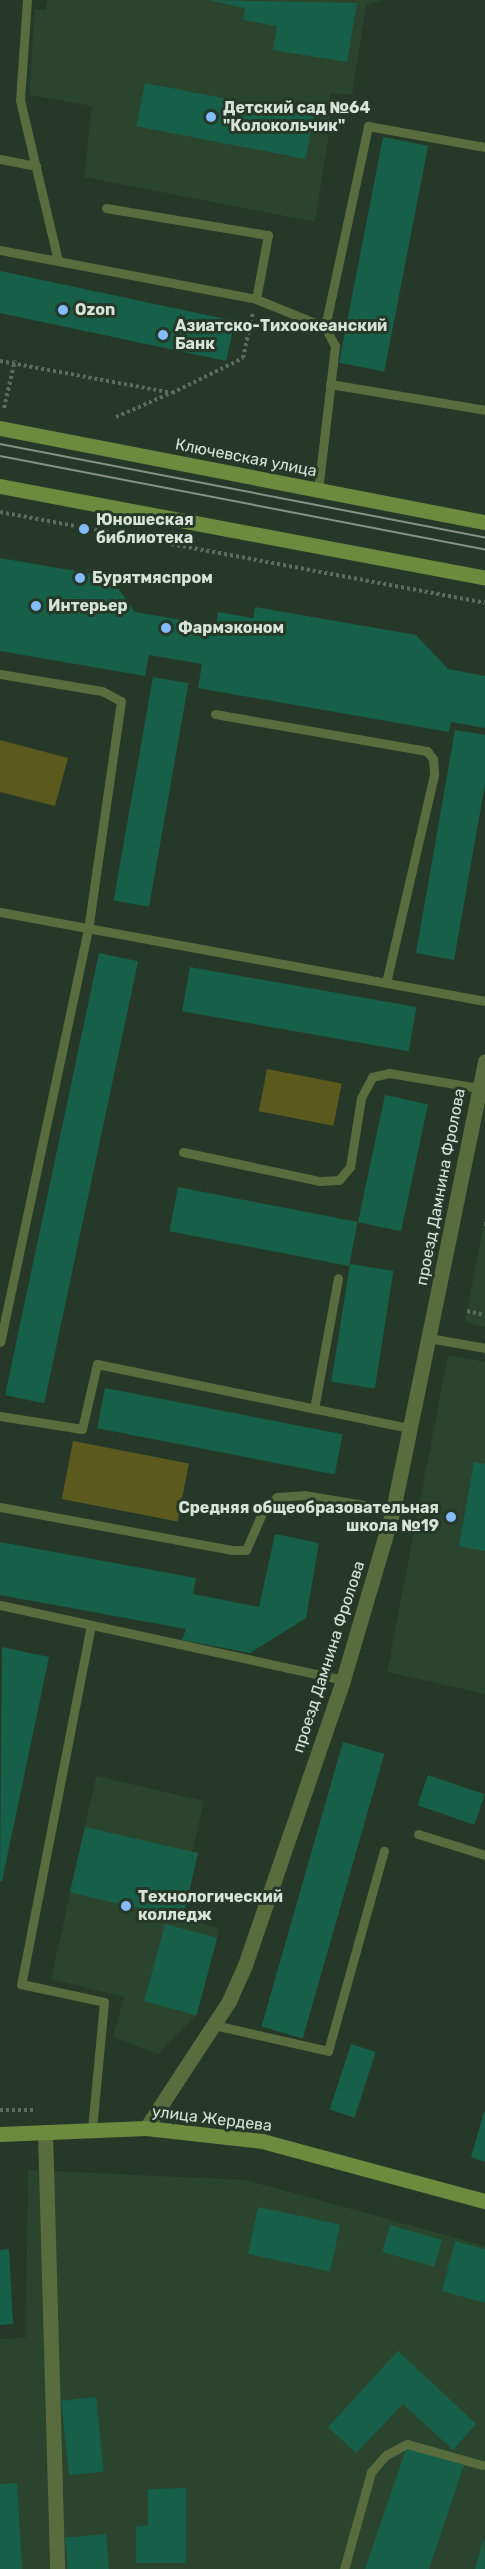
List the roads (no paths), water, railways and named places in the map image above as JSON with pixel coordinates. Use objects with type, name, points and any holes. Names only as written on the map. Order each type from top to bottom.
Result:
[{"type":"main road","name":"Ключевская улица","points":[[0,428],[485,522]]},
{"type":"main road","points":[[0,486],[485,578]]},
{"type":"main road","name":"улица Жердева","points":[[0,2134],[146,2128],[262,2141],[485,2201]]},
{"type":"street","name":"проезд Дамнина Фролова","points":[[146,2128],[214,2025],[245,1965],[343,1680],[393,1510],[485,1061]]},
{"type":"street","points":[[45,2132],[57,2569]]},
{"type":"lane","points":[[27,0],[20,100],[58,261]]},
{"type":"lane","points":[[318,490],[334,346],[325,327],[368,126],[485,147]]},
{"type":"lane","points":[[0,159],[36,166]]},
{"type":"lane","points":[[106,208],[268,235],[256,298]]},
{"type":"lane","points":[[0,250],[256,298],[325,327]]},
{"type":"lane","points":[[330,384],[485,410]]},
{"type":"lane","points":[[0,674],[102,692],[121,701],[88,928],[0,1342]]},
{"type":"lane","points":[[215,714],[427,751],[433,759],[434,775],[386,983]]},
{"type":"lane","points":[[0,912],[485,1001]]},
{"type":"lane","points":[[183,1152],[319,1180],[339,1180],[350,1167],[361,1098],[372,1077],[389,1073],[479,1088]]},
{"type":"lane","points":[[314,1409],[338,1278]]},
{"type":"lane","points":[[429,1338],[485,1348]]},
{"type":"lane","points":[[0,1416],[82,1429],[97,1364],[410,1428]]},
{"type":"lane","points":[[0,1507],[231,1550],[246,1550],[263,1511],[277,1497],[304,1495],[393,1510]]},
{"type":"lane","points":[[0,1605],[343,1680]]},
{"type":"lane","points":[[91,1625],[21,1984],[104,2002],[92,2130]]},
{"type":"lane","points":[[418,1834],[485,1855]]},
{"type":"lane","points":[[214,2025],[328,2051],[384,1851]]},
{"type":"lane","points":[[344,2569],[371,2472],[386,2455],[407,2444],[482,2465]]},
{"type":"tram line","points":[[0,444],[485,537]]},
{"type":"tram line","points":[[0,456],[485,549]]},
{"type":"place","name":"Детский сад №64 \"Колокольчик\"","points":[[211,117]]},
{"type":"place","name":"Ozon","points":[[63,310]]},
{"type":"place","name":"Азиатско-Тихоокеанский Банк","points":[[163,335]]},
{"type":"place","name":"Юношеская библиотека","points":[[84,529]]},
{"type":"place","name":"Бурятмяспром","points":[[80,578]]},
{"type":"place","name":"Интерьер","points":[[36,606]]},
{"type":"place","name":"Фармэконом","points":[[166,628]]},
{"type":"place","name":"Средняя общеобразовательная школа №19","points":[[451,1517]]},
{"type":"place","name":"Технологический колледж","points":[[126,1906]]}]
